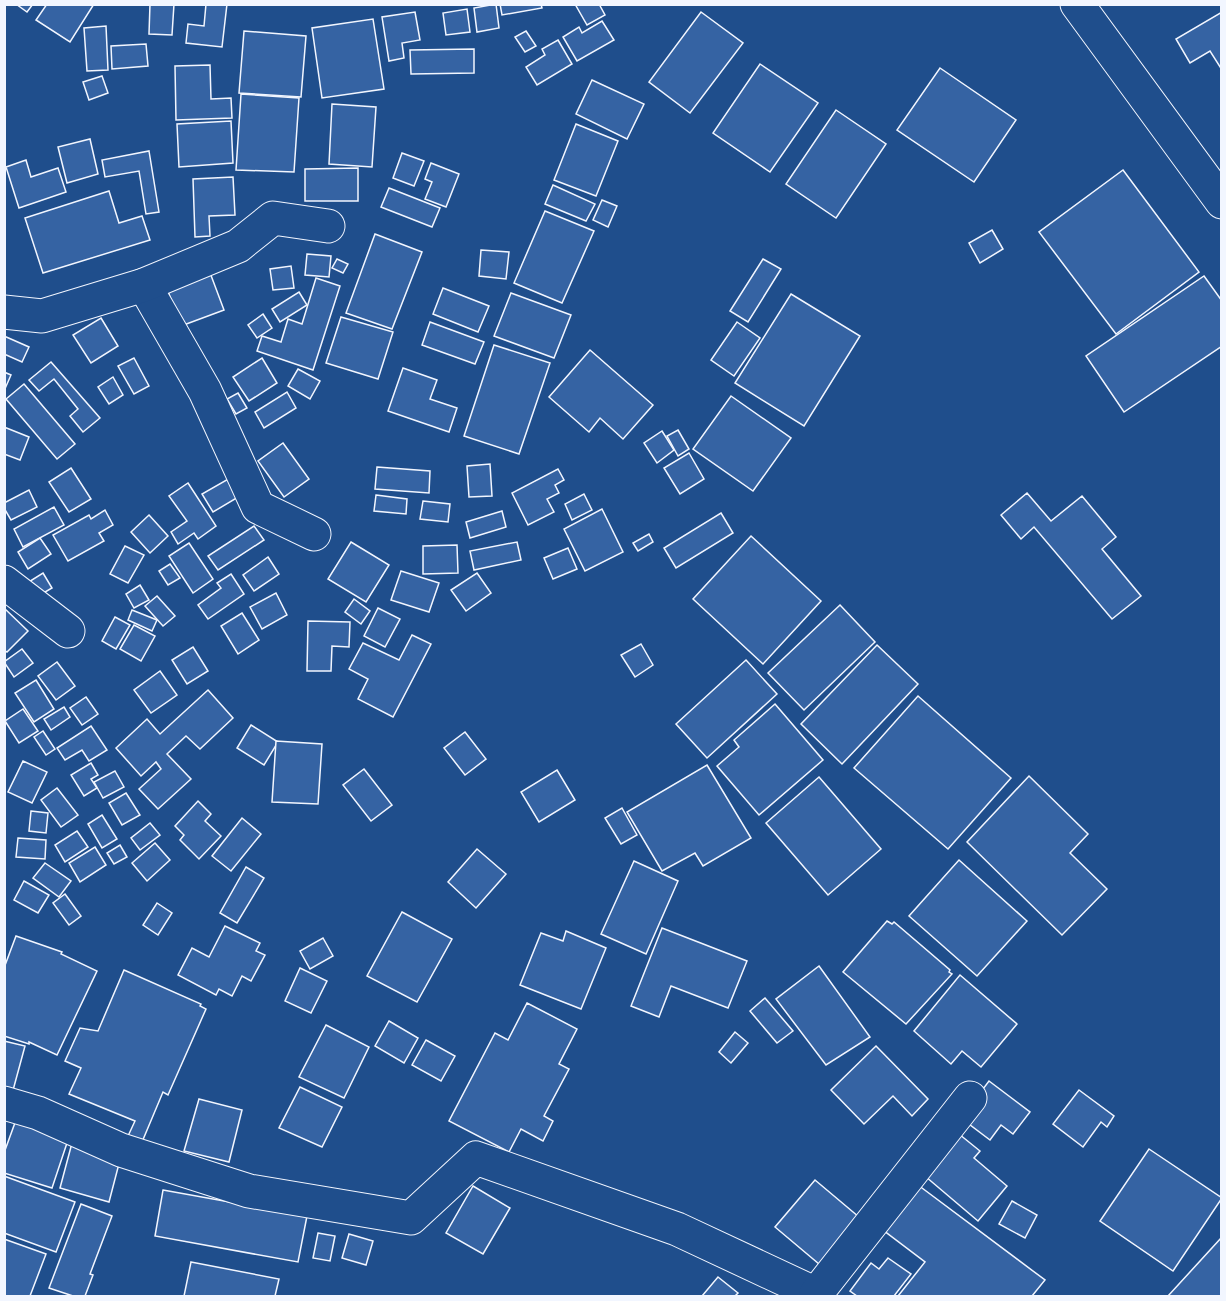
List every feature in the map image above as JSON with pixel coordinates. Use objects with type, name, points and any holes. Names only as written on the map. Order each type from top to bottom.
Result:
[{"type":"main road","points":[[1077,4],[1221,202]]},
{"type":"main road","points":[[4,312],[42,316],[144,285],[238,246],[273,218],[328,226]]},
{"type":"main road","points":[[144,285],[205,391],[258,507],[314,534]]},
{"type":"main road","points":[[4,582],[68,631]]},
{"type":"main road","points":[[4,1103],[38,1113],[121,1150],[249,1191],[411,1218],[476,1158],[677,1229],[817,1295],[970,1098]]},
{"type":"building","points":[[16,4],[33,4],[27,12]]},
{"type":"building","points":[[47,4],[94,4],[70,42],[36,20]]},
{"type":"building","points":[[150,4],[174,4],[172,35],[149,34]]},
{"type":"building","points":[[206,4],[227,4],[222,47],[186,43],[188,24],[204,26]]},
{"type":"building","points":[[496,4],[499,28],[477,32],[474,8]]},
{"type":"building","points":[[500,4],[541,4],[542,8],[502,15]]},
{"type":"building","points":[[575,4],[599,4],[605,15],[587,25]]},
{"type":"building","points":[[467,9],[470,32],[446,35],[443,13]]},
{"type":"building","points":[[415,12],[420,40],[402,43],[404,58],[389,61],[382,17]]},
{"type":"building","points":[[701,12],[743,43],[690,113],[649,82]]},
{"type":"building","points":[[1222,12],[1222,70],[1210,51],[1190,63],[1176,39]]},
{"type":"building","points":[[373,19],[384,89],[322,98],[312,28]]},
{"type":"building","points":[[602,21],[614,40],[577,61],[563,37],[579,27],[582,33]]},
{"type":"building","points":[[106,26],[108,70],[87,71],[84,28]]},
{"type":"building","points":[[244,31],[306,36],[301,97],[239,93]]},
{"type":"building","points":[[526,31],[536,46],[525,52],[515,37]]},
{"type":"building","points":[[558,40],[572,64],[537,85],[526,67],[545,55],[542,49]]},
{"type":"building","points":[[146,44],[148,66],[112,69],[111,46]]},
{"type":"building","points":[[474,49],[474,73],[411,74],[410,50]]},
{"type":"building","points":[[760,64],[818,103],[770,172],[713,133]]},
{"type":"building","points":[[210,65],[211,99],[231,98],[232,118],[176,120],[175,66]]},
{"type":"building","points":[[940,68],[1016,120],[974,182],[897,130]]},
{"type":"building","points":[[102,76],[108,93],[89,100],[83,82]]},
{"type":"building","points":[[592,80],[644,104],[627,139],[576,114]]},
{"type":"building","points":[[241,94],[299,98],[294,172],[236,170]]},
{"type":"building","points":[[332,104],[376,107],[372,167],[329,164]]},
{"type":"building","points":[[836,110],[886,144],[836,218],[786,184]]},
{"type":"building","points":[[231,121],[233,163],[179,167],[177,124]]},
{"type":"building","points":[[576,124],[618,141],[596,196],[554,180]]},
{"type":"building","points":[[90,139],[98,174],[67,183],[58,147]]},
{"type":"building","points":[[149,151],[159,212],[146,214],[139,171],[105,177],[102,160]]},
{"type":"building","points":[[402,153],[424,161],[414,186],[393,178]]},
{"type":"building","points":[[26,160],[31,177],[58,168],[66,192],[19,208],[6,167]]},
{"type":"building","points":[[431,163],[459,174],[446,207],[425,199],[432,182],[425,179]]},
{"type":"building","points":[[358,168],[358,201],[305,201],[305,169]]},
{"type":"building","points":[[1123,170],[1199,272],[1116,334],[1039,232]]},
{"type":"building","points":[[233,177],[235,215],[209,216],[210,236],[195,237],[193,179]]},
{"type":"building","points":[[553,185],[595,204],[586,221],[545,204]]},
{"type":"building","points":[[389,188],[440,208],[432,227],[381,207]]},
{"type":"building","points":[[109,191],[119,223],[142,216],[150,240],[43,273],[25,218]]},
{"type":"building","points":[[602,200],[617,206],[608,227],[593,220]]},
{"type":"building","points":[[545,211],[594,231],[562,303],[514,283]]},
{"type":"building","points":[[992,230],[1003,249],[980,263],[969,243]]},
{"type":"building","points":[[375,234],[422,252],[392,329],[346,313]]},
{"type":"building","points":[[481,250],[509,252],[506,279],[479,276]]},
{"type":"building","points":[[307,254],[331,256],[329,277],[305,275]]},
{"type":"building","points":[[337,259],[348,264],[343,273],[332,268]]},
{"type":"building","points":[[763,259],[781,269],[748,322],[730,311]]},
{"type":"building","points":[[291,266],[294,288],[273,290],[270,269]]},
{"type":"building","points":[[209,270],[224,310],[181,326],[166,286]]},
{"type":"building","points":[[1204,276],[1222,301],[1222,346],[1124,412],[1086,356]]},
{"type":"building","points":[[316,278],[340,286],[313,370],[257,351],[262,336],[281,342],[288,319],[302,324]]},
{"type":"building","points":[[443,288],[489,306],[478,332],[433,314]]},
{"type":"building","points":[[299,292],[307,305],[280,322],[272,309]]},
{"type":"building","points":[[511,293],[571,315],[554,358],[494,336]]},
{"type":"building","points":[[791,294],[860,336],[804,426],[735,383]]},
{"type":"building","points":[[263,314],[272,328],[257,338],[248,325]]},
{"type":"building","points":[[341,317],[393,332],[378,379],[326,363]]},
{"type":"building","points":[[101,318],[118,346],[91,363],[73,335]]},
{"type":"building","points":[[430,322],[484,342],[475,364],[422,345]]},
{"type":"building","points":[[737,322],[760,338],[734,376],[711,360]]},
{"type":"building","points":[[4,336],[29,347],[22,362],[4,354]]},
{"type":"building","points":[[494,345],[550,363],[519,454],[464,436]]},
{"type":"building","points":[[590,350],[653,405],[623,439],[600,418],[589,432],[549,397]]},
{"type":"building","points":[[134,358],[149,386],[134,394],[118,366]]},
{"type":"building","points":[[262,358],[277,383],[249,401],[233,377]]},
{"type":"building","points":[[51,362],[100,418],[83,432],[70,416],[78,409],[54,379],[39,391],[29,380]]},
{"type":"building","points":[[403,368],[437,380],[430,399],[457,408],[449,432],[388,411]]},
{"type":"building","points":[[298,369],[320,381],[310,399],[288,386]]},
{"type":"building","points":[[4,372],[11,375],[4,391]]},
{"type":"building","points":[[113,377],[123,395],[109,404],[98,387]]},
{"type":"building","points":[[24,384],[75,444],[57,459],[6,399]]},
{"type":"building","points":[[287,392],[296,408],[264,428],[255,412]]},
{"type":"building","points":[[238,393],[247,408],[236,414],[227,399]]},
{"type":"building","points":[[731,396],[791,438],[753,491],[693,449]]},
{"type":"building","points":[[4,427],[29,437],[20,460],[4,454]]},
{"type":"building","points":[[678,430],[689,449],[678,456],[667,436]]},
{"type":"building","points":[[662,431],[674,450],[657,463],[644,443]]},
{"type":"building","points":[[283,443],[309,479],[284,497],[258,461]]},
{"type":"building","points":[[689,453],[704,479],[680,494],[664,468]]},
{"type":"building","points":[[490,464],[492,496],[469,497],[467,466]]},
{"type":"building","points":[[377,467],[430,471],[429,493],[375,489]]},
{"type":"building","points":[[71,468],[91,499],[69,512],[49,482]]},
{"type":"building","points":[[558,469],[564,480],[555,485],[559,493],[547,499],[554,512],[528,525],[512,493]]},
{"type":"building","points":[[230,478],[240,496],[213,512],[202,494]]},
{"type":"building","points":[[188,483],[216,526],[198,539],[194,533],[178,544],[171,532],[187,521],[169,496]]},
{"type":"building","points":[[29,490],[37,507],[11,520],[4,508],[4,503]]},
{"type":"building","points":[[1027,493],[1051,521],[1082,496],[1116,537],[1102,549],[1141,596],[1112,619],[1034,527],[1021,539],[1001,515]]},
{"type":"building","points":[[584,494],[592,510],[572,520],[565,504]]},
{"type":"building","points":[[376,495],[407,499],[406,514],[374,511]]},
{"type":"building","points":[[423,501],[450,504],[448,522],[420,519]]},
{"type":"building","points":[[54,507],[64,525],[23,547],[14,529]]},
{"type":"building","points":[[602,509],[623,552],[585,571],[564,529]]},
{"type":"building","points":[[105,510],[113,525],[99,533],[104,541],[68,561],[53,535],[89,515],[91,519]]},
{"type":"building","points":[[502,511],[506,527],[470,538],[466,522]]},
{"type":"building","points":[[721,513],[733,533],[676,568],[664,548]]},
{"type":"building","points":[[149,515],[168,536],[150,553],[131,532]]},
{"type":"building","points":[[254,526],[264,540],[218,570],[208,556]]},
{"type":"building","points":[[649,534],[653,542],[638,551],[633,543]]},
{"type":"building","points":[[751,536],[821,601],[763,664],[693,599]]},
{"type":"building","points":[[40,538],[51,554],[28,569],[18,552]]},
{"type":"building","points":[[351,542],[389,565],[366,602],[328,579]]},
{"type":"building","points":[[517,542],[521,560],[474,570],[470,551]]},
{"type":"building","points":[[189,543],[213,579],[193,593],[169,556]]},
{"type":"building","points":[[457,545],[458,573],[423,574],[423,546]]},
{"type":"building","points":[[125,546],[144,555],[128,583],[110,574]]},
{"type":"building","points":[[568,548],[577,569],[553,579],[544,558]]},
{"type":"building","points":[[268,557],[279,574],[254,591],[243,575]]},
{"type":"building","points":[[170,564],[180,578],[168,585],[159,571]]},
{"type":"building","points":[[401,571],[439,583],[429,612],[391,600]]},
{"type":"building","points":[[43,573],[52,588],[35,598],[27,583]]},
{"type":"building","points":[[477,573],[491,593],[466,611],[451,590]]},
{"type":"building","points":[[231,574],[244,594],[208,619],[198,605],[221,588],[217,583]]},
{"type":"building","points":[[140,585],[149,600],[134,608],[126,594]]},
{"type":"building","points":[[276,593],[287,615],[262,629],[250,607]]},
{"type":"building","points":[[157,596],[175,616],[163,626],[145,606]]},
{"type":"building","points":[[354,599],[370,611],[361,624],[345,612]]},
{"type":"building","points":[[840,605],[875,642],[804,710],[768,673]]},
{"type":"building","points":[[4,608],[28,631],[7,652],[4,650]]},
{"type":"building","points":[[378,608],[400,619],[385,647],[364,636]]},
{"type":"building","points":[[132,610],[157,620],[152,631],[128,620]]},
{"type":"building","points":[[242,613],[259,640],[238,654],[221,626]]},
{"type":"building","points":[[115,617],[130,625],[116,649],[102,641]]},
{"type":"building","points":[[308,621],[350,622],[349,647],[332,646],[331,671],[307,671]]},
{"type":"building","points":[[134,625],[155,636],[141,661],[120,649]]},
{"type":"building","points":[[412,635],[431,644],[393,717],[358,699],[368,679],[349,669],[363,643],[399,660]]},
{"type":"building","points":[[641,644],[653,665],[635,677],[621,655]]},
{"type":"building","points":[[877,645],[918,684],[842,764],[801,724]]},
{"type":"building","points":[[193,647],[208,671],[187,684],[172,660]]},
{"type":"building","points":[[22,649],[33,663],[14,677],[4,662]]},
{"type":"building","points":[[746,660],[777,694],[707,758],[676,724]]},
{"type":"building","points":[[57,662],[75,686],[56,700],[38,676]]},
{"type":"building","points":[[160,671],[177,695],[151,713],[134,690]]},
{"type":"building","points":[[36,680],[54,709],[34,722],[15,693]]},
{"type":"building","points":[[208,690],[233,718],[200,749],[186,736],[167,754],[191,779],[158,809],[139,789],[161,769],[156,762],[141,776],[116,748],[147,719],[160,734]]},
{"type":"building","points":[[918,696],[1011,778],[948,849],[854,768]]},
{"type":"building","points":[[86,697],[98,714],[82,725],[70,708]]},
{"type":"building","points":[[775,704],[823,760],[759,815],[717,766],[739,747],[734,740]]},
{"type":"building","points":[[64,707],[70,717],[51,730],[44,719]]},
{"type":"building","points":[[23,709],[38,731],[19,743],[5,721]]},
{"type":"building","points":[[251,725],[278,742],[264,765],[237,748]]},
{"type":"building","points":[[91,726],[107,750],[89,761],[82,750],[65,760],[57,748]]},
{"type":"building","points":[[43,731],[55,749],[46,755],[34,737]]},
{"type":"building","points":[[465,732],[486,759],[465,775],[444,748]]},
{"type":"building","points":[[276,741],[322,744],[318,804],[272,802]]},
{"type":"building","points":[[23,761],[47,772],[32,803],[8,792]]},
{"type":"building","points":[[91,763],[98,775],[91,779],[97,788],[84,796],[71,775]]},
{"type":"building","points":[[707,765],[751,838],[703,866],[695,853],[662,871],[627,812]]},
{"type":"building","points":[[364,769],[392,805],[371,821],[343,785]]},
{"type":"building","points":[[557,770],[575,800],[539,822],[521,792]]},
{"type":"building","points":[[115,771],[124,787],[103,798],[94,782]]},
{"type":"building","points":[[1029,776],[1088,834],[1070,853],[1107,889],[1062,935],[967,842]]},
{"type":"building","points":[[819,777],[881,849],[828,895],[766,823]]},
{"type":"building","points":[[57,788],[78,815],[61,827],[41,800]]},
{"type":"building","points":[[126,793],[140,815],[122,825],[109,803]]},
{"type":"building","points":[[198,801],[211,814],[205,821],[221,836],[199,859],[180,840],[184,835],[175,826]]},
{"type":"building","points":[[622,808],[637,835],[621,844],[605,818]]},
{"type":"building","points":[[31,811],[48,813],[46,833],[29,831]]},
{"type":"building","points":[[102,815],[117,839],[102,848],[88,824]]},
{"type":"building","points":[[242,818],[261,834],[231,871],[212,856]]},
{"type":"building","points":[[150,823],[160,835],[140,850],[131,838]]},
{"type":"building","points":[[77,831],[88,847],[65,862],[55,845]]},
{"type":"building","points":[[18,838],[46,840],[45,859],[16,857]]},
{"type":"building","points":[[155,843],[170,860],[147,881],[132,863]]},
{"type":"building","points":[[120,845],[127,857],[114,864],[107,853]]},
{"type":"building","points":[[95,847],[106,865],[80,882],[69,863]]},
{"type":"building","points":[[477,849],[506,874],[476,908],[448,882]]},
{"type":"building","points":[[959,860],[1027,921],[977,976],[909,916]]},
{"type":"building","points":[[634,861],[678,881],[646,954],[601,934]]},
{"type":"building","points":[[45,863],[71,881],[59,897],[33,878]]},
{"type":"building","points":[[246,867],[264,878],[237,923],[220,913]]},
{"type":"building","points":[[24,881],[49,895],[38,913],[14,900]]},
{"type":"building","points":[[65,894],[81,916],[69,925],[53,903]]},
{"type":"building","points":[[157,903],[172,913],[158,935],[143,925]]},
{"type":"building","points":[[402,912],[452,939],[417,1002],[367,976]]},
{"type":"building","points":[[887,921],[892,924],[894,922],[952,974],[906,1024],[843,972]]},
{"type":"building","points":[[225,926],[260,943],[256,951],[265,955],[251,981],[242,976],[232,996],[219,989],[216,995],[178,975],[192,948],[209,957]]},
{"type":"building","points":[[662,928],[747,961],[728,1008],[671,986],[659,1017],[631,1006]]},
{"type":"building","points":[[566,931],[606,948],[581,1009],[520,985],[541,933],[563,941]]},
{"type":"building","points":[[16,936],[62,952],[61,954],[97,971],[57,1055],[29,1042],[29,1044],[4,1036],[4,968]]},
{"type":"building","points":[[323,938],[333,956],[310,969],[300,951]]},
{"type":"building","points":[[819,966],[870,1037],[826,1065],[776,999]]},
{"type":"building","points":[[300,968],[327,981],[311,1013],[285,1001]]},
{"type":"building","points":[[124,970],[201,1004],[200,1006],[206,1009],[168,1095],[163,1092],[142,1142],[128,1136],[135,1121],[69,1094],[81,1068],[65,1061],[80,1028],[98,1031]]},
{"type":"building","points":[[960,975],[1017,1024],[981,1067],[962,1051],[951,1064],[914,1031]]},
{"type":"building","points":[[765,998],[793,1031],[777,1043],[750,1011]]},
{"type":"building","points":[[527,1003],[577,1029],[559,1064],[569,1069],[544,1116],[553,1121],[543,1141],[521,1129],[509,1152],[449,1121],[495,1033],[508,1040]]},
{"type":"building","points":[[389,1021],[418,1038],[404,1063],[375,1046]]},
{"type":"building","points":[[326,1025],[369,1047],[344,1098],[299,1077]]},
{"type":"building","points":[[735,1032],[748,1043],[731,1063],[719,1052]]},
{"type":"building","points":[[426,1040],[455,1056],[441,1081],[412,1065]]},
{"type":"building","points":[[4,1041],[25,1046],[12,1094],[4,1092]]},
{"type":"building","points":[[876,1046],[928,1099],[912,1116],[893,1096],[864,1124],[831,1090]]},
{"type":"building","points":[[989,1081],[1030,1112],[1013,1134],[1001,1125],[990,1140],[961,1118]]},
{"type":"building","points":[[300,1087],[342,1107],[322,1147],[279,1128]]},
{"type":"building","points":[[1079,1090],[1114,1116],[1107,1127],[1101,1122],[1083,1147],[1053,1124]]},
{"type":"building","points":[[199,1099],[242,1110],[229,1162],[184,1151]]},
{"type":"building","points":[[16,1120],[69,1137],[52,1188],[4,1173],[4,1153]]},
{"type":"building","points":[[954,1130],[980,1151],[974,1158],[1007,1186],[978,1221],[919,1171]]},
{"type":"building","points":[[72,1143],[121,1156],[109,1202],[60,1188]]},
{"type":"building","points":[[1149,1149],[1222,1198],[1173,1271],[1100,1221]]},
{"type":"building","points":[[4,1176],[75,1202],[56,1252],[4,1233]]},
{"type":"building","points":[[815,1180],[859,1217],[819,1264],[775,1227]]},
{"type":"building","points":[[914,1182],[1045,1280],[1032,1296],[898,1296],[925,1262],[879,1227]]},
{"type":"building","points":[[473,1186],[510,1208],[483,1254],[446,1233]]},
{"type":"building","points":[[163,1190],[307,1216],[298,1262],[155,1236]]},
{"type":"building","points":[[1012,1201],[1037,1215],[1025,1238],[999,1224]]},
{"type":"building","points":[[81,1204],[112,1216],[90,1274],[93,1275],[85,1296],[73,1296],[49,1288]]},
{"type":"building","points":[[318,1233],[335,1236],[330,1261],[313,1258]]},
{"type":"building","points":[[349,1234],[373,1241],[366,1265],[342,1258]]},
{"type":"building","points":[[1222,1237],[1222,1296],[1168,1296]]},
{"type":"building","points":[[4,1239],[46,1254],[30,1296],[4,1296]]},
{"type":"building","points":[[888,1258],[911,1274],[894,1296],[857,1296],[850,1291],[871,1263],[879,1269]]},
{"type":"building","points":[[191,1262],[279,1279],[275,1296],[184,1296]]},
{"type":"building","points":[[718,1277],[738,1293],[735,1296],[702,1296]]}]
